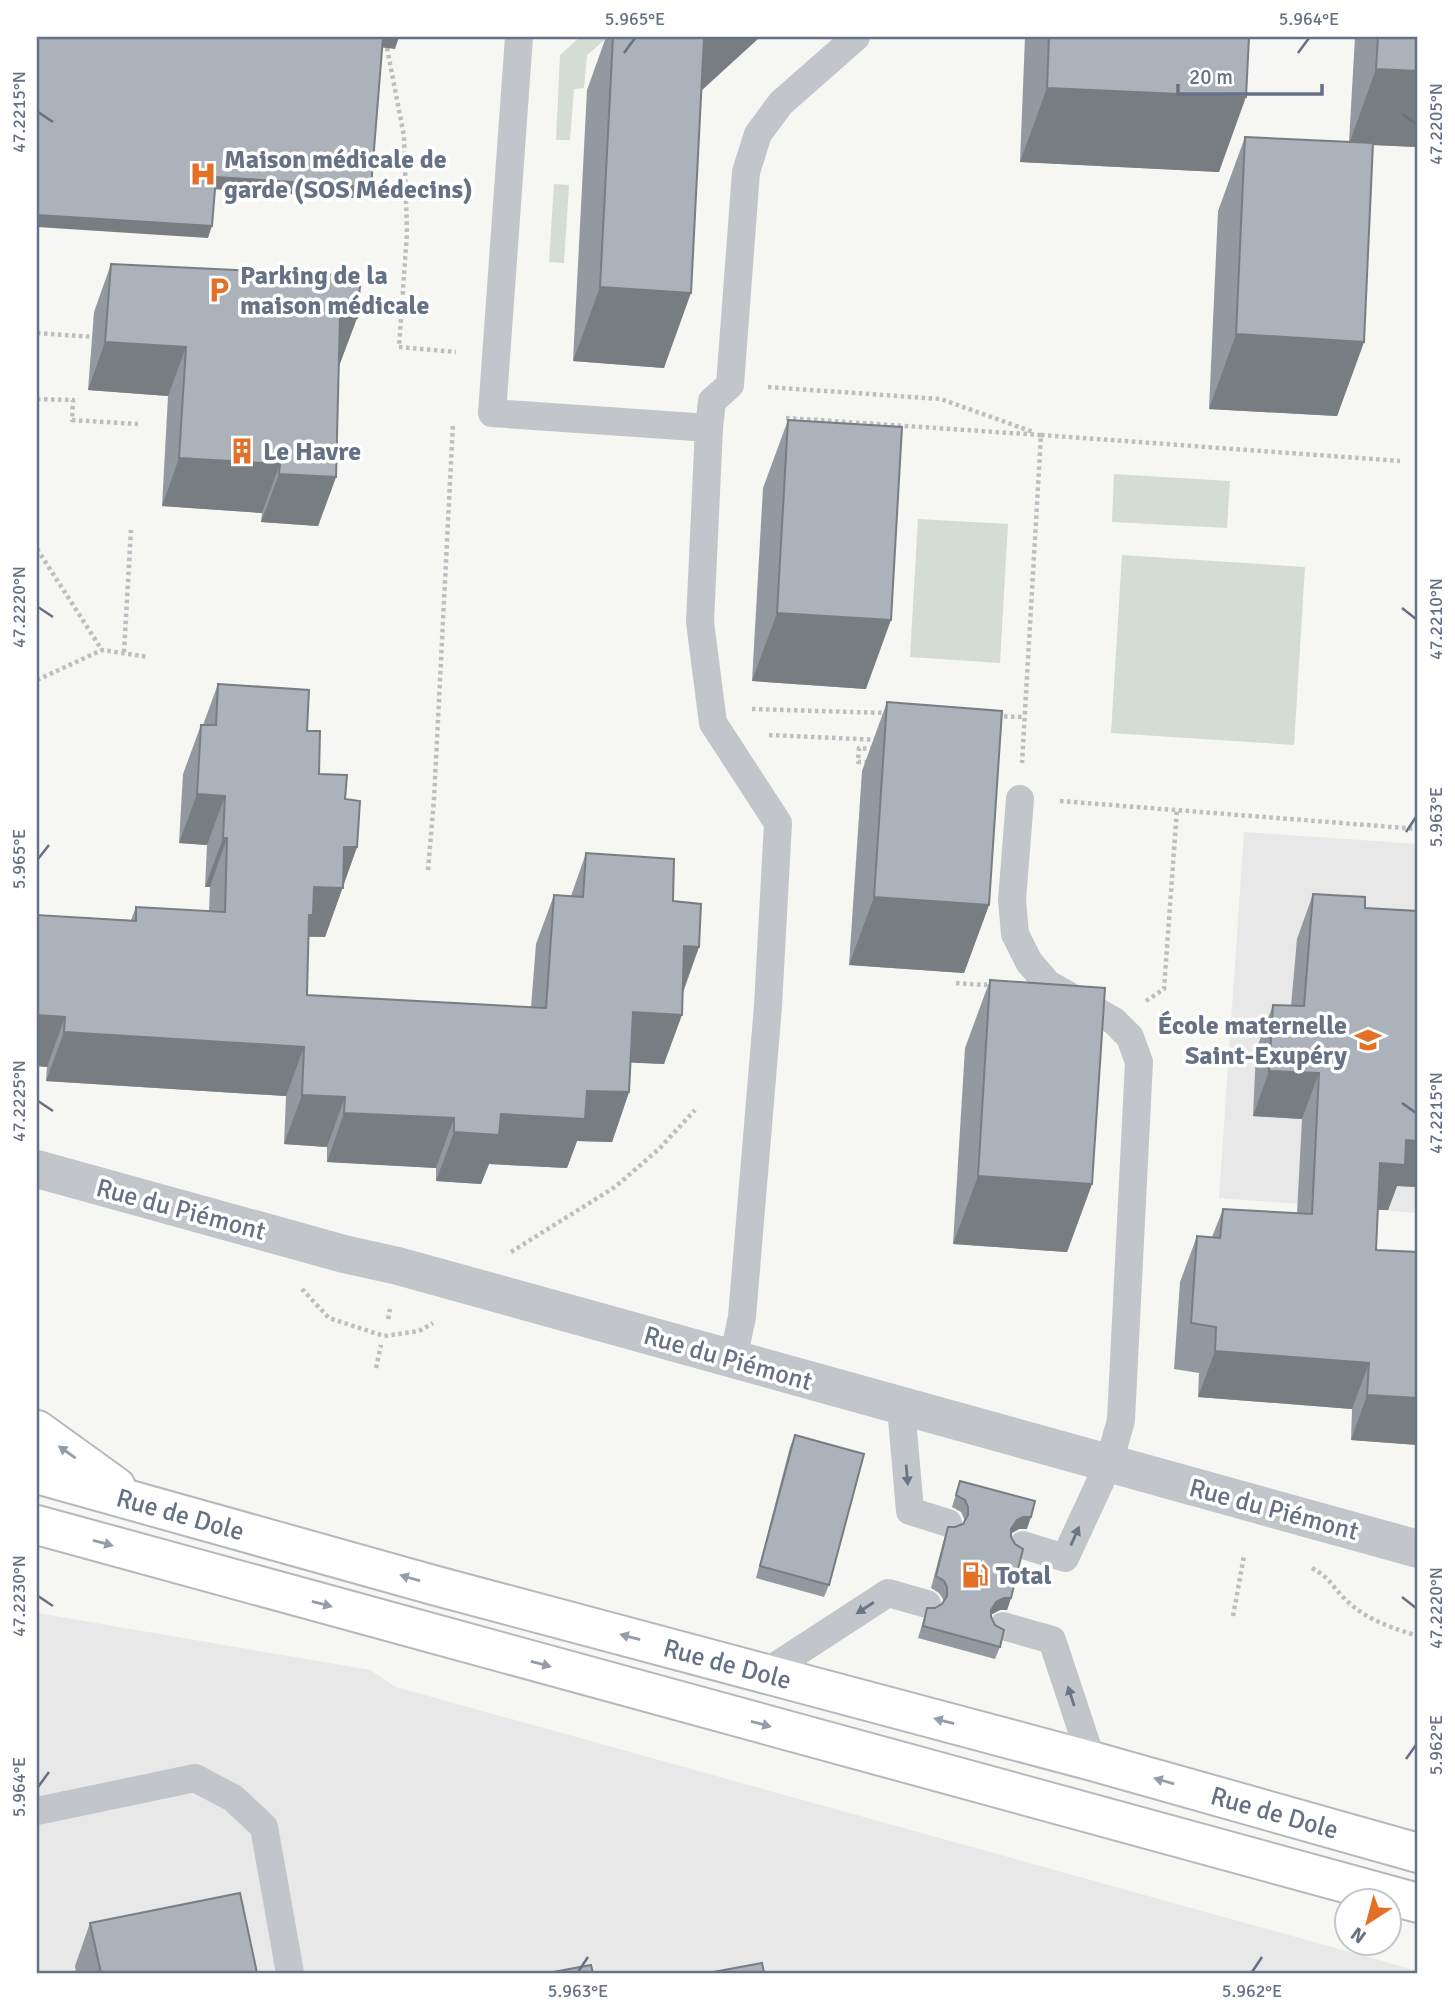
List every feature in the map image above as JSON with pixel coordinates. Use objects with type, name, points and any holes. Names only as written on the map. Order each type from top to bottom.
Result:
[{"type":"main road","points":[[37,1430],[138,1502]]},
{"type":"main road","name":"Rue de Dole","points":[[37,1474],[433,1585],[1092,1761],[1418,1853]]},
{"type":"main road","name":"Rue de Dole","points":[[37,1526],[1418,1903]]},
{"type":"street","name":"Rue du Piémont","points":[[37,1169],[1418,1549]]},
{"type":"lane","points":[[519,37],[492,413],[709,428]]},
{"type":"lane","points":[[733,1359],[742,1317],[768,1006],[778,823],[713,723],[700,622],[709,428],[712,401],[730,385],[746,172],[758,134],[781,103],[856,37]]},
{"type":"lane","points":[[1020,799],[1012,900],[1015,934],[1028,962],[1048,984],[1114,1021],[1130,1037],[1139,1062],[1121,1420],[1109,1463],[1065,1558],[1023,1545]]},
{"type":"lane","points":[[901,1407],[910,1511],[948,1522]]},
{"type":"lane","points":[[765,1673],[888,1593],[927,1604]]},
{"type":"lane","points":[[1003,1626],[1052,1640],[1092,1761]]},
{"type":"lane","points":[[37,1811],[195,1778],[233,1798],[264,1827],[290,1973]]},
{"type":"path","points":[[387,48],[404,136],[407,232],[399,347],[456,351],[456,365]]},
{"type":"path","points":[[337,281],[338,268]]},
{"type":"path","points":[[37,333],[104,337]]},
{"type":"path","points":[[730,385],[940,400],[1041,435]]},
{"type":"path","points":[[37,399],[73,400],[72,420],[138,424]]},
{"type":"path","points":[[786,418],[1400,461]]},
{"type":"path","points":[[428,870],[453,420]]},
{"type":"path","points":[[1041,435],[1020,799],[1418,829]]},
{"type":"path","points":[[124,652],[131,530]]},
{"type":"path","points":[[37,549],[102,650]]},
{"type":"path","points":[[37,680],[102,650],[148,657]]},
{"type":"path","points":[[742,708],[890,713]]},
{"type":"path","points":[[984,716],[1024,717]]},
{"type":"path","points":[[765,735],[884,740]]},
{"type":"path","points":[[871,763],[858,762],[859,748],[884,750]]},
{"type":"path","points":[[1114,1021],[1164,989],[1177,809]]},
{"type":"path","points":[[510,1253],[615,1187],[659,1149],[695,1110]]},
{"type":"path","points":[[329,1318],[384,1336]]},
{"type":"path","points":[[376,1368],[381,1345]]},
{"type":"path","points":[[1233,1616],[1244,1556]]},
{"type":"shaded area","points":[[580,37],[608,37],[587,55],[584,88],[574,89],[570,140],[556,140],[560,55]]},
{"type":"shaded area","points":[[554,184],[569,185],[564,263],[549,262]]},
{"type":"shaded area","points":[[1114,474],[1230,481],[1227,528],[1112,522]]},
{"type":"shaded area","points":[[918,519],[1008,524],[1000,663],[910,657]]},
{"type":"shaded area","points":[[1122,555],[1305,567],[1294,745],[1111,733]]},
{"type":"shaded area","points":[[1244,832],[1418,844],[1418,1213],[1219,1198]]},
{"type":"shaded area","points":[[37,1613],[370,1670],[396,1687],[1332,1947],[1332,1958],[1371,1958],[1418,1971],[1418,1973],[37,1973]]},
{"type":"building","points":[[37,37],[383,37],[371,187],[216,177],[212,226],[37,215]]},
{"type":"building","points":[[613,37],[705,37],[691,293],[600,287]]},
{"type":"building","points":[[1049,37],[1249,37],[1246,97],[1047,88]]},
{"type":"building","points":[[1378,37],[1418,37],[1418,71],[1376,69]]},
{"type":"building","points":[[1245,137],[1373,143],[1364,342],[1236,334]]},
{"type":"building","points":[[111,264],[361,276],[357,318],[340,316],[336,477],[279,474],[280,464],[179,458],[186,347],[105,342]]},
{"type":"building","points":[[788,420],[902,427],[891,620],[777,613]]},
{"type":"building","points":[[218,684],[309,690],[307,731],[320,731],[319,774],[347,775],[345,799],[360,801],[357,847],[344,847],[343,888],[314,887],[313,915],[309,915],[307,995],[546,1008],[554,895],[583,897],[586,853],[674,859],[673,901],[701,904],[699,947],[684,946],[682,1015],[633,1012],[629,1092],[587,1091],[585,1119],[501,1114],[499,1135],[454,1132],[454,1118],[344,1113],[345,1097],[302,1095],[304,1047],[64,1032],[65,1017],[37,1015],[37,915],[136,921],[136,907],[225,912],[225,796],[197,794],[201,725],[216,725]]},
{"type":"building","points":[[887,702],[1002,711],[989,905],[874,897]]},
{"type":"building","points":[[1313,894],[1365,897],[1365,908],[1418,911],[1418,1141],[1406,1140],[1405,1165],[1380,1163],[1376,1250],[1418,1252],[1418,1398],[1367,1395],[1369,1363],[1215,1351],[1216,1327],[1191,1323],[1197,1236],[1220,1238],[1223,1209],[1312,1214],[1319,1073],[1269,1071],[1273,1005],[1304,1006]]},
{"type":"building","points":[[990,980],[1105,988],[1092,1184],[978,1176]]},
{"type":"building","points":[[795,1435],[864,1454],[829,1585],[760,1566]]},
{"type":"building","name":"Total","points":[[960,1481],[1035,1501],[1031,1517],[1017,1520],[1011,1529],[1015,1544],[1023,1549],[1011,1598],[996,1602],[991,1610],[995,1625],[1004,1630],[1000,1647],[923,1626],[927,1608],[942,1604],[947,1596],[944,1581],[936,1576],[948,1527],[963,1524],[968,1515],[965,1500],[956,1495]]},
{"type":"building","points":[[240,1893],[257,1973],[101,1973],[90,1923]]},
{"type":"building","points":[[762,1963],[764,1973],[708,1973]]},
{"type":"building","points":[[591,1965],[593,1973],[548,1973]]},
{"type":"place","name":"Maison médicale de garde (SOS Médecins)","points":[[203,174]]},
{"type":"place","name":"Parking de la maison médicale","points":[[219,290]]},
{"type":"place","name":"Le Havre","points":[[242,451]]},
{"type":"place","name":"École maternelle Saint-Exupéry","points":[[1368,1040]]},
{"type":"place","name":"Total","points":[[975,1575]]}]
